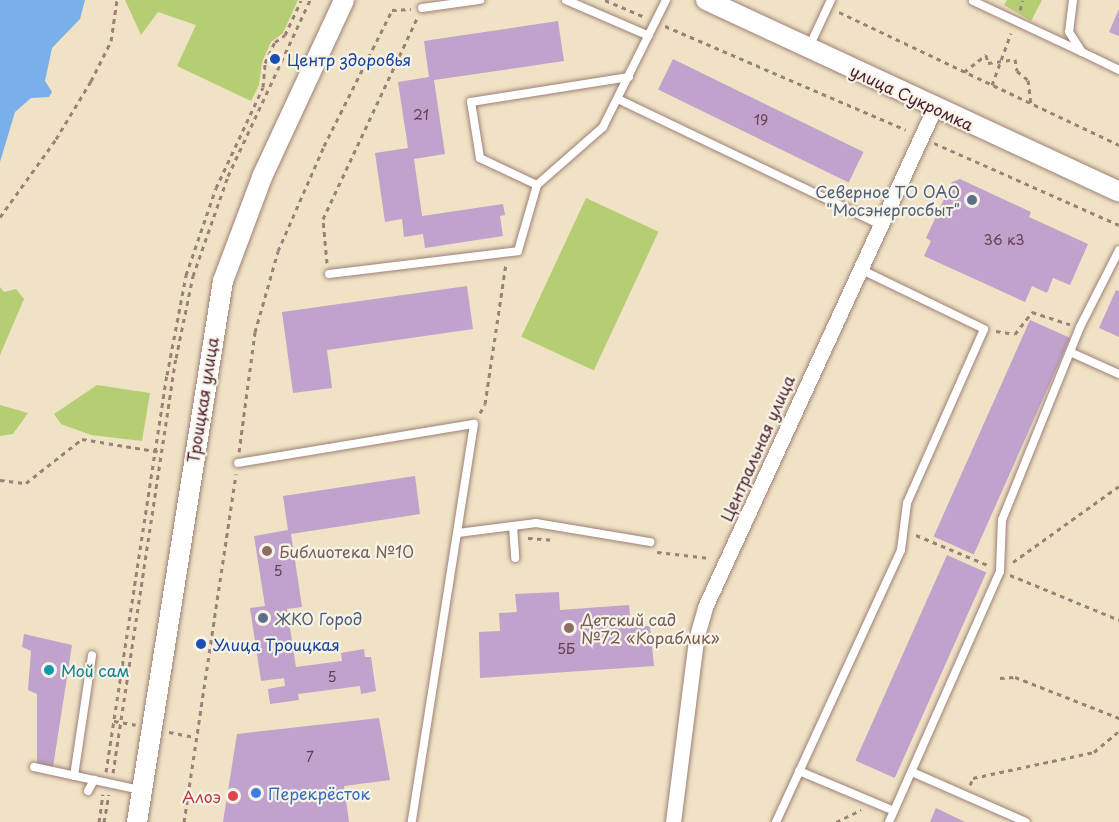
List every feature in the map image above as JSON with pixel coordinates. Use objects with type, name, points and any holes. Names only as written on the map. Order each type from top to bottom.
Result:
[{"type":"street","name":"Троицкая улица","points":[[137,822],[223,281],[264,171],[344,0]]},
{"type":"street","name":"улица Сукромка","points":[[706,0],[1119,192]]},
{"type":"street","name":"Центральная улица","points":[[673,822],[696,639],[726,560],[935,107]]},
{"type":"lane","points":[[422,8],[480,0]]},
{"type":"lane","points":[[566,0],[649,36]]},
{"type":"lane","points":[[328,274],[518,251],[537,185],[603,127],[666,0]]},
{"type":"lane","points":[[973,0],[1119,70]]},
{"type":"lane","points":[[1073,0],[1070,32],[1082,52]]},
{"type":"lane","points":[[808,48],[829,3]]},
{"type":"lane","points":[[537,185],[480,158],[471,102],[629,77]]},
{"type":"lane","points":[[618,99],[881,225]]},
{"type":"lane","points":[[889,822],[1000,571],[1002,520],[1080,327],[1119,250]]},
{"type":"lane","points":[[776,822],[902,550],[906,503],[984,329],[859,268]]},
{"type":"lane","points":[[1070,352],[1119,374]]},
{"type":"lane","points":[[238,464],[474,424],[412,822]]},
{"type":"lane","points":[[458,533],[536,523],[650,542]]},
{"type":"lane","points":[[513,526],[515,558]]},
{"type":"lane","points":[[74,776],[92,655]]},
{"type":"lane","points":[[34,767],[141,791]]},
{"type":"lane","points":[[800,771],[894,812]]},
{"type":"lane","points":[[912,772],[1026,822]]},
{"type":"lane","points":[[88,791],[93,780]]},
{"type":"path","points":[[0,217],[56,139],[92,81],[111,41],[117,0]]},
{"type":"path","points":[[105,822],[108,783],[143,526],[175,324],[200,230],[263,87],[265,63],[275,42],[285,35],[301,0]]},
{"type":"path","points":[[99,822],[108,783],[185,310],[202,244],[228,176],[310,0]]},
{"type":"path","points":[[605,0],[921,137],[1013,181],[1119,225]]},
{"type":"path","points":[[829,3],[964,72],[1119,145]]},
{"type":"path","points":[[184,822],[238,464],[255,332],[278,251],[324,146],[392,10],[422,8],[323,219],[328,274]]},
{"type":"path","points":[[964,72],[986,55],[988,63],[1015,59],[1017,71],[1028,80],[1031,103]]},
{"type":"path","points":[[992,85],[999,62]]},
{"type":"path","points":[[474,424],[485,404],[507,253]]},
{"type":"path","points":[[984,329],[1015,334],[1032,312],[1080,327]]},
{"type":"path","points":[[0,480],[26,483],[82,439],[162,452]]},
{"type":"path","points":[[1000,571],[1119,486]]},
{"type":"path","points":[[143,526],[150,528]]},
{"type":"path","points":[[514,540],[565,542]]},
{"type":"path","points":[[646,551],[726,560]]},
{"type":"path","points":[[1000,678],[1015,677],[1119,718]]},
{"type":"path","points":[[970,785],[973,778],[1094,752],[1119,731]]},
{"type":"path","points":[[836,822],[875,804]]},
{"type":"green space","points":[[125,0],[298,0],[283,33],[271,42],[262,62],[259,85],[251,101],[177,66],[196,25],[158,12],[141,35]]},
{"type":"green space","points":[[1007,0],[1042,0],[1031,21],[1004,5]]},
{"type":"green space","points":[[586,198],[659,232],[594,370],[521,337]]},
{"type":"green space","points":[[0,287],[4,292],[16,289],[24,299],[0,355]]},
{"type":"green space","points":[[97,385],[150,393],[142,441],[91,435],[61,424],[54,414]]},
{"type":"green space","points":[[0,405],[28,413],[13,434],[0,436]]},
{"type":"water","points":[[0,0],[85,0],[80,19],[52,48],[45,81],[52,92],[49,97],[31,98],[15,112],[0,162]]},
{"type":"building","points":[[1119,9],[1119,36],[1109,32]]},
{"type":"building","points":[[558,21],[564,61],[434,80],[445,154],[414,159],[422,216],[503,204],[505,215],[500,216],[503,236],[425,248],[423,234],[404,237],[402,219],[385,222],[375,153],[408,148],[398,82],[429,77],[424,41]]},
{"type":"building","points":[[673,59],[864,152],[849,182],[658,90]]},
{"type":"building","points":[[960,179],[1031,212],[1029,217],[1088,244],[1070,285],[1053,278],[1047,293],[1032,286],[1025,302],[924,256],[931,241],[926,238],[952,182]]},
{"type":"building","points":[[467,286],[473,329],[327,350],[332,388],[293,393],[282,312]]},
{"type":"building","points":[[1116,290],[1119,291],[1119,337],[1099,328]]},
{"type":"building","points":[[1030,320],[1070,338],[974,554],[934,537]]},
{"type":"building","points":[[415,476],[420,514],[291,534],[302,607],[287,609],[296,667],[342,661],[341,653],[364,649],[365,657],[371,657],[376,691],[361,694],[360,686],[298,694],[299,700],[270,704],[268,689],[285,686],[284,678],[261,681],[250,608],[265,606],[254,536],[288,530],[283,496]]},
{"type":"building","points":[[947,555],[986,572],[895,778],[855,761]]},
{"type":"building","points":[[559,592],[560,610],[629,605],[631,626],[650,626],[654,666],[480,678],[479,632],[500,631],[499,613],[517,612],[515,594]]},
{"type":"building","name":"Мой сам","points":[[24,634],[72,645],[53,767],[37,763],[37,694],[28,690],[31,651],[22,647]]},
{"type":"building","points":[[379,718],[390,780],[344,786],[349,822],[223,822],[237,734]]},
{"type":"building","points":[[936,808],[965,822],[930,822]]},
{"type":"place","name":"Центр здоровья","points":[[275,59]]},
{"type":"place","name":"Северное ТО ОАО \"Мосэнергосбыт\"","points":[[972,200]]},
{"type":"place","name":"Библиотека №10","points":[[267,551]]},
{"type":"place","name":"ЖКО Город","points":[[263,618]]},
{"type":"place","name":"Детский сад №72 «Кораблик»","points":[[569,628]]},
{"type":"place","name":"Улица Троицкая","points":[[201,644]]},
{"type":"place","name":"Мой сам","points":[[49,670]]},
{"type":"place","name":"Перекрёсток","points":[[256,793]]},
{"type":"place","name":"Алоэ","points":[[233,796]]}]
